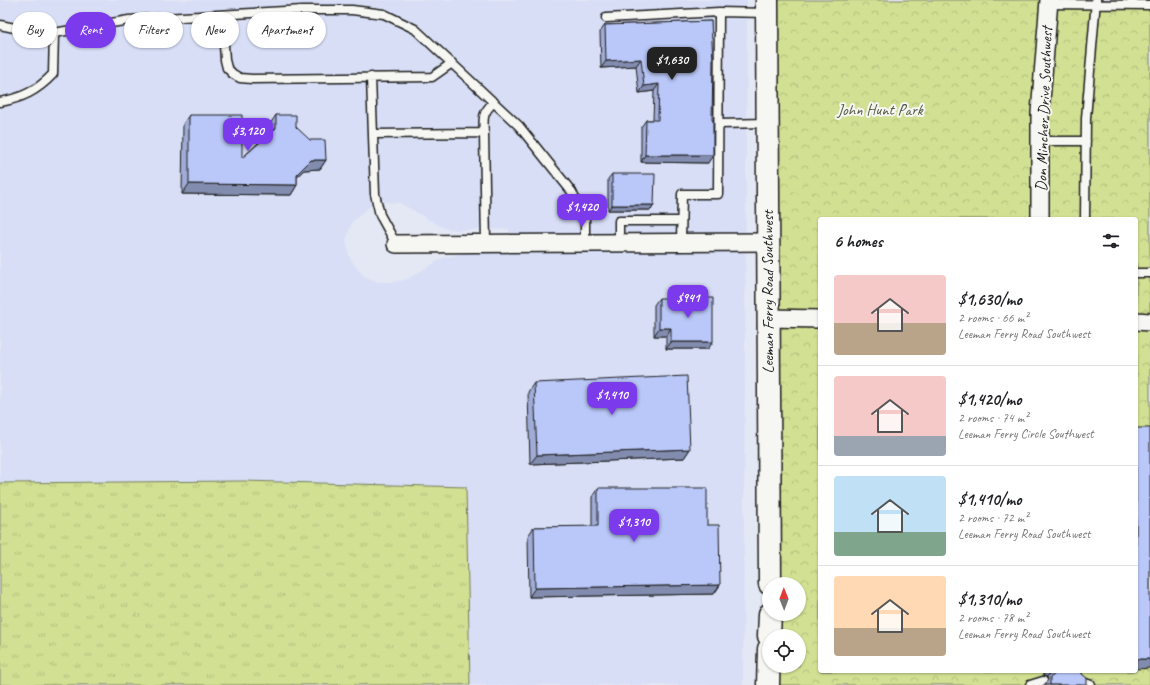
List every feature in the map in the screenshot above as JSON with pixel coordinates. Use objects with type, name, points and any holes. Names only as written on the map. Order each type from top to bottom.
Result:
[{"type":"street","name":"Don Mincher Drive Southwest","points":[[1040,217],[1040,113],[1048,2]]},
{"type":"street","name":"Leeman Ferry Road Southwest","points":[[767,6],[770,577]]},
{"type":"street","points":[[396,244],[768,242]]},
{"type":"street","points":[[769,318],[818,319]]},
{"type":"street","points":[[1138,321],[1150,322]]},
{"type":"street","points":[[768,673],[768,685]]},
{"type":"lane","points":[[1048,2],[1096,2],[1150,5]]},
{"type":"lane","points":[[1085,217],[1086,118],[1096,2]]},
{"type":"lane","points":[[606,18],[719,12],[767,6]]},
{"type":"lane","points":[[239,14],[303,10],[352,10],[384,14],[415,29],[520,126],[572,192],[585,220],[585,243]]},
{"type":"lane","points":[[681,242],[682,194],[718,194],[719,12]]},
{"type":"lane","points":[[57,32],[129,20],[191,17]]},
{"type":"lane","points":[[0,25],[12,27]]},
{"type":"lane","points":[[0,102],[17,99],[42,85],[53,74],[54,48]]},
{"type":"lane","points":[[224,48],[227,68],[240,78],[252,79],[432,77],[452,63]]},
{"type":"lane","points":[[371,77],[375,194],[380,215],[396,244]]},
{"type":"lane","points":[[486,243],[484,118],[485,112],[494,102]]},
{"type":"lane","points":[[719,124],[767,123]]},
{"type":"lane","points":[[373,134],[484,133]]},
{"type":"lane","points":[[1040,141],[1086,141]]},
{"type":"lane","points":[[619,243],[618,221],[681,221]]},
{"type":"lane","points":[[1138,273],[1150,273]]},
{"type":"lane","points":[[1030,685],[1043,681]]},
{"type":"lane","points":[[1080,681],[1091,685]]},
{"type":"shaded area","points":[[0,0],[747,0],[743,685],[470,685],[465,487],[243,481],[0,483]],"holes":[[[385,202],[400,203],[444,228],[458,230],[509,229],[510,252],[463,253],[443,258],[406,280],[393,282],[378,282],[364,276],[349,256],[346,240],[352,222],[373,204]]]},
{"type":"green space","name":"John Hunt Park","points":[[767,0],[1150,0],[1150,685],[766,685],[766,673],[806,673],[806,629],[766,629],[767,621],[806,621],[806,577],[767,577],[769,318]]},
{"type":"green space","points":[[243,481],[466,487],[470,685],[0,685],[0,483]]},
{"type":"building","points":[[711,21],[713,62],[713,155],[645,155],[646,120],[658,120],[659,84],[644,86],[641,59],[606,61],[605,25]]},
{"type":"building","points":[[189,115],[242,115],[242,158],[276,128],[276,115],[296,115],[296,127],[310,140],[325,140],[326,160],[311,160],[297,174],[297,185],[189,184]]},
{"type":"building","points":[[612,174],[655,174],[654,205],[612,205]]},
{"type":"building","points":[[659,298],[713,298],[713,342],[671,342],[671,328],[659,328]]},
{"type":"building","points":[[687,376],[690,449],[537,455],[534,383]]},
{"type":"building","points":[[1138,428],[1150,428],[1150,659],[1138,659]]},
{"type":"building","points":[[598,488],[707,488],[707,525],[719,525],[720,585],[535,588],[534,527],[598,526]]},
{"type":"building","points":[[1055,673],[1082,673],[1087,678],[1087,685],[1050,685],[1050,677]]}]
